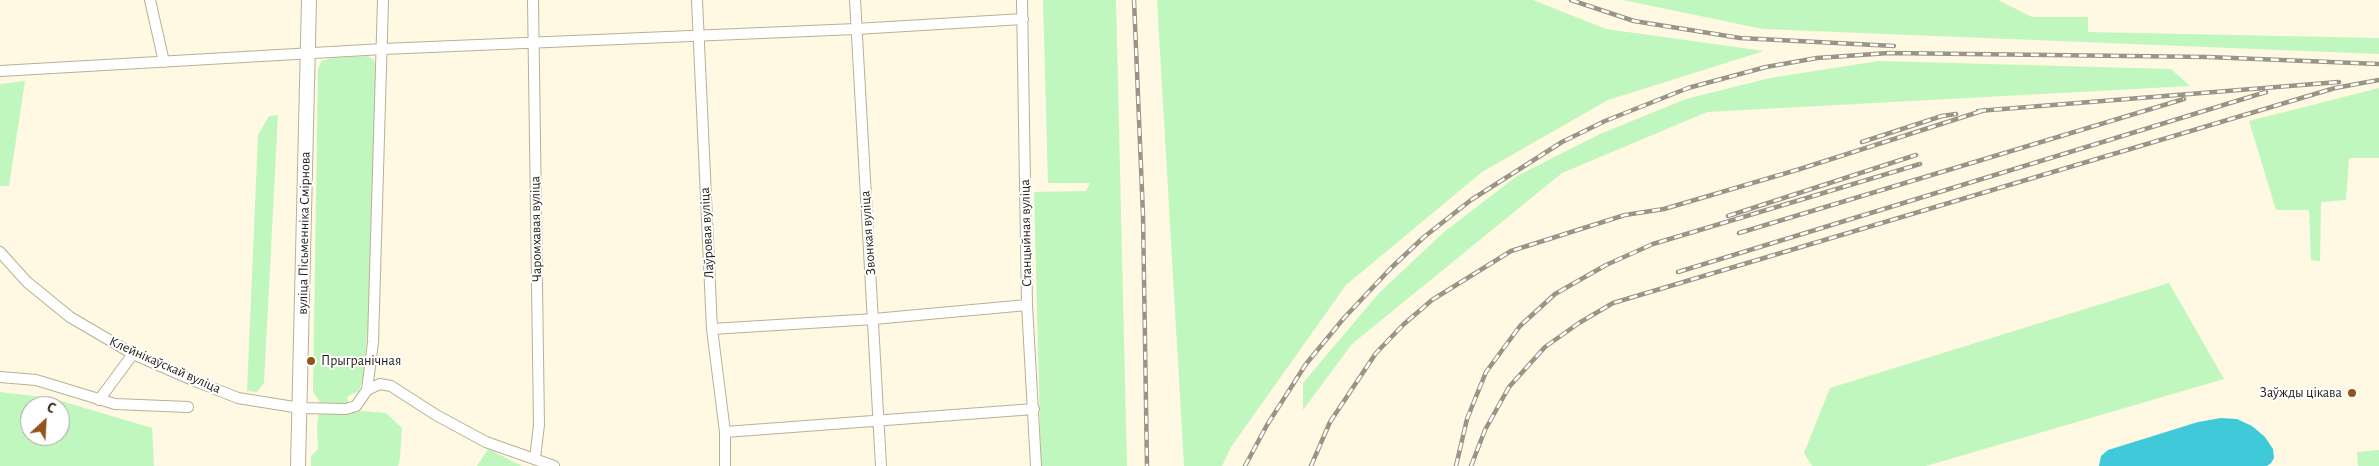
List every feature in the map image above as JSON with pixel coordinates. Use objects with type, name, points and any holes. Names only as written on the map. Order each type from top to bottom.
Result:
[{"type":"main road","name":"вуліца Пісьменніка Смірнова","points":[[298,466],[309,0]]},
{"type":"street","points":[[150,0],[164,62]]},
{"type":"street","points":[[368,390],[373,342],[383,0]]},
{"type":"street","name":"Чаромхавая вуліца","points":[[533,0],[539,425],[536,458]]},
{"type":"street","name":"Лаўровая вуліца","points":[[697,0],[712,329],[725,432],[725,466]]},
{"type":"street","name":"Звонкая вуліца","points":[[855,0],[874,319],[880,466]]},
{"type":"street","name":"Станцыйная вуліца","points":[[1022,0],[1027,305],[1036,466]]},
{"type":"street","points":[[0,71],[383,49],[856,29],[1023,19]]},
{"type":"street","name":"Клейнікаўскай вуліца","points":[[0,252],[27,282],[70,317],[133,354],[238,398],[300,408],[346,409],[356,406],[368,390]]},
{"type":"street","points":[[712,329],[874,319],[1027,305]]},
{"type":"street","points":[[99,400],[133,354]]},
{"type":"street","points":[[0,377],[36,380],[115,404],[188,407]]},
{"type":"street","points":[[368,390],[380,384],[392,386],[436,415],[486,442],[536,458],[554,466]]},
{"type":"street","points":[[725,432],[1034,410]]},
{"type":"green space","points":[[1043,0],[1116,0],[1127,466],[1041,466],[1034,192],[1086,191],[1090,183],[1048,183]]},
{"type":"green space","points":[[1157,0],[1533,0],[1606,29],[1764,51],[1608,100],[1482,172],[1346,285],[1231,447],[1222,466],[1184,466]]},
{"type":"green space","points":[[1623,0],[1998,0],[2032,17],[2088,17],[2088,32],[2379,38],[2379,54],[1763,29]]},
{"type":"green space","points":[[368,56],[374,60],[377,70],[368,325],[363,378],[359,391],[347,397],[351,413],[362,411],[386,413],[402,428],[400,458],[398,466],[311,466],[311,456],[318,449],[317,426],[320,402],[313,392],[318,69],[322,61],[331,58]]},
{"type":"green space","points":[[1879,61],[2171,69],[2190,86],[1707,112],[1562,173],[1352,344],[1303,410],[1303,383],[1379,293],[1444,232],[1517,176],[1600,134],[1686,99],[1770,78]]},
{"type":"green space","points":[[25,81],[9,186],[0,186],[0,84]]},
{"type":"green space","points":[[2379,88],[2379,158],[2349,158],[2346,200],[2321,202],[2320,261],[2311,260],[2309,210],[2276,210],[2249,121]]},
{"type":"green space","points":[[278,115],[264,383],[257,392],[247,391],[258,135],[269,116]]},
{"type":"green space","points":[[2169,283],[2224,379],[1926,466],[1812,466],[1804,453],[1830,388]]},
{"type":"green space","points":[[0,392],[34,396],[20,396],[20,446],[70,446],[70,404],[152,428],[154,466],[0,466]]},
{"type":"green space","points":[[488,449],[522,466],[477,466]]},
{"type":"green space","points":[[2379,450],[2379,466],[2358,466],[2357,452]]},
{"type":"water","points":[[2221,418],[2237,419],[2252,426],[2265,437],[2273,449],[2274,458],[2271,463],[2267,466],[2099,466],[2101,456],[2108,450],[2198,422]]},
{"type":"railway","points":[[1134,0],[1143,215],[1147,466]]},
{"type":"railway","points":[[1571,0],[1634,21],[1740,38],[1894,46]]},
{"type":"railway","points":[[1245,466],[1267,425],[1306,364],[1344,318],[1391,268],[1424,237],[1471,200],[1562,142],[1605,121],[1688,88],[1766,67],[1817,58],[1889,53],[2208,57],[2379,64]]},
{"type":"railway","points":[[1471,466],[1485,430],[1509,387],[1545,347],[1579,323],[1613,303],[2335,88],[2379,80]]},
{"type":"railway","points":[[1978,111],[2339,82]]},
{"type":"railway","points":[[1678,272],[2266,92]]},
{"type":"railway","points":[[1739,233],[2184,99]]},
{"type":"railway","points":[[1311,466],[1330,422],[1376,353],[1404,324],[1432,300],[1511,251],[1625,215],[1664,209],[1800,169],[1985,110]]},
{"type":"railway","points":[[1862,142],[1942,116],[1956,114]]},
{"type":"railway","points":[[1728,216],[1916,155]]},
{"type":"railway","points":[[1456,466],[1467,419],[1486,372],[1520,326],[1555,294],[1606,265],[1653,244],[1920,164]]},
{"type":"place","name":"Прыгранічная","points":[[311,361]]},
{"type":"place","name":"Заўжды цікава","points":[[2352,393]]}]
